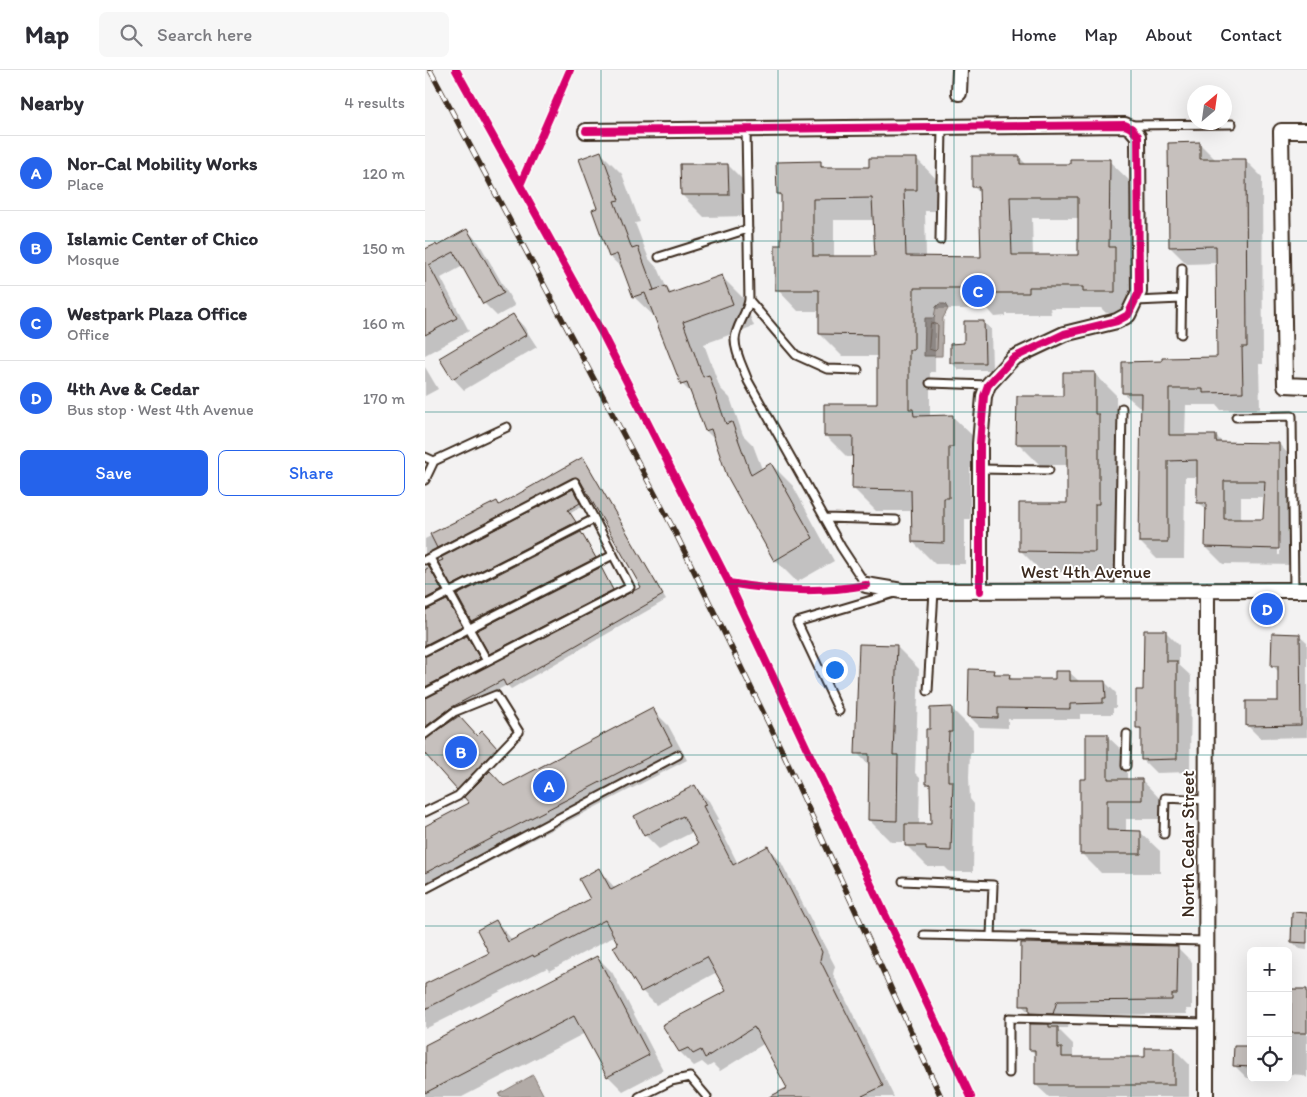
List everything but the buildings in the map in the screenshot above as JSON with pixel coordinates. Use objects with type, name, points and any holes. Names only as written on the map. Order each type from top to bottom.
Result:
[{"type":"street","points":[[959,94],[960,70]]},
{"type":"street","points":[[586,131],[1125,126],[1131,128],[1138,136],[1139,292],[1128,315],[1117,321],[1064,334],[1013,358],[988,385],[982,412],[980,591]]},
{"type":"street","points":[[1307,131],[1281,131],[1285,385],[1307,386]]},
{"type":"street","name":"West 4th Avenue","points":[[866,585],[902,591],[1300,590]]},
{"type":"street","name":"North Cedar Street","points":[[1206,1097],[1207,590]]},
{"type":"lane","points":[[1125,126],[1187,125]]},
{"type":"lane","points":[[939,240],[943,127]]},
{"type":"lane","points":[[746,130],[749,300],[747,312],[735,340],[738,354],[749,381],[825,518],[866,585]]},
{"type":"lane","points":[[659,257],[748,229]]},
{"type":"lane","points":[[1181,334],[1182,268]]},
{"type":"lane","points":[[1136,301],[1181,299]]},
{"type":"lane","points":[[749,300],[796,355],[827,369],[859,370]]},
{"type":"lane","points":[[929,383],[988,385]]},
{"type":"lane","points":[[1119,590],[1122,408]]},
{"type":"lane","points":[[1236,417],[1291,416],[1300,590]]},
{"type":"lane","points":[[425,480],[434,462],[507,427]]},
{"type":"lane","points":[[425,457],[434,462]]},
{"type":"lane","points":[[980,468],[1049,470]]},
{"type":"lane","points":[[425,693],[487,661],[630,587],[575,482],[427,559],[449,592],[487,661]]},
{"type":"lane","points":[[825,518],[896,520]]},
{"type":"lane","points":[[425,605],[594,519]]},
{"type":"lane","points":[[425,651],[613,555]]},
{"type":"lane","points":[[928,691],[934,590]]},
{"type":"lane","points":[[839,711],[797,622],[902,591]]},
{"type":"lane","points":[[425,734],[454,712],[496,695],[519,732],[458,796],[425,812]]},
{"type":"lane","points":[[1126,766],[1127,734]]},
{"type":"lane","points":[[425,889],[678,755]]},
{"type":"lane","points":[[1164,834],[1165,798],[1206,800]]},
{"type":"lane","points":[[903,881],[993,885],[991,936]]},
{"type":"lane","points":[[924,935],[1206,941]]},
{"type":"lane","points":[[1009,1073],[1009,1018],[1206,1023]]},
{"type":"lane","points":[[639,1097],[671,1082],[690,1077],[707,1097]]},
{"type":"water","points":[[939,304],[945,304],[948,309],[943,318],[942,356],[924,356],[925,318],[934,318],[936,307]]},
{"type":"water","points":[[533,1075],[544,1096],[500,1097],[499,1094]]},
{"type":"railway","points":[[430,70],[674,530],[782,751],[941,1097]]},
{"type":"cycle path","points":[[456,70],[602,333],[729,583],[971,1097]]},
{"type":"cycle path","points":[[520,185],[570,70]]},
{"type":"cycle path","points":[[586,131],[1125,125],[1131,128],[1138,136],[1139,292],[1128,315],[1117,321],[1064,334],[1013,358],[988,385],[984,396],[980,444],[980,591]]},
{"type":"cycle path","points":[[729,583],[797,590],[849,588],[866,585]]},
{"type":"place","name":"Westpark Plaza Office","points":[[978,291]]},
{"type":"place","name":"4th Ave & Cedar","points":[[1267,609]]},
{"type":"place","name":"Islamic Center of Chico","points":[[461,752]]},
{"type":"place","name":"Nor-Cal Mobility Works","points":[[549,786]]}]
